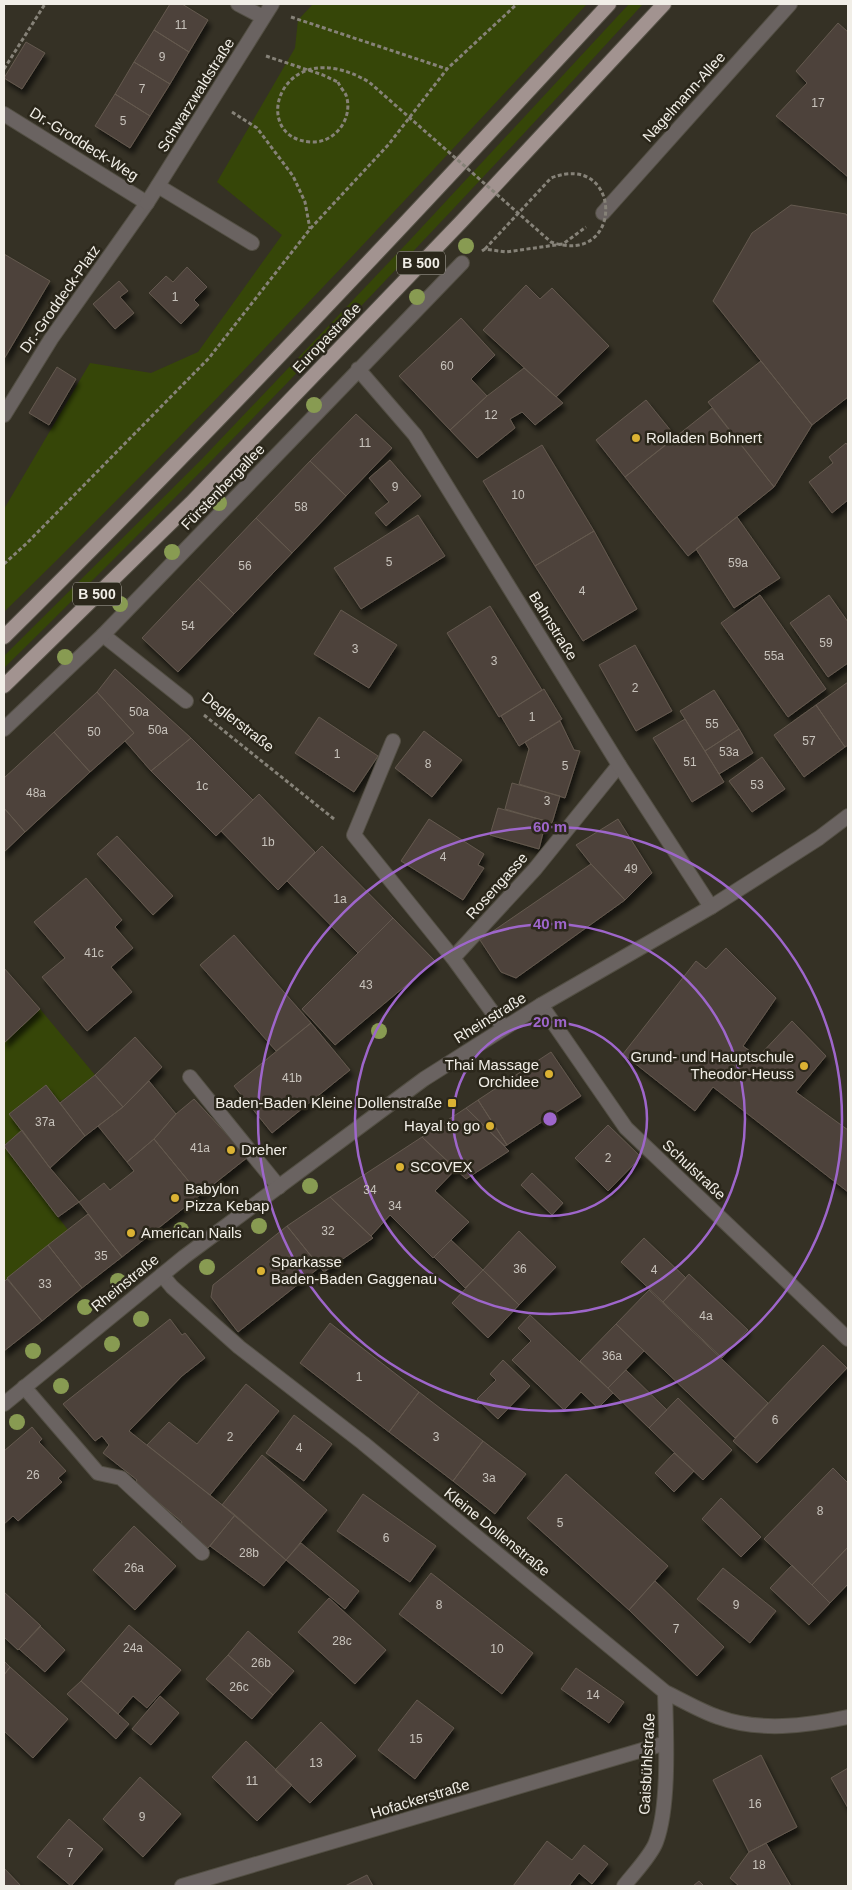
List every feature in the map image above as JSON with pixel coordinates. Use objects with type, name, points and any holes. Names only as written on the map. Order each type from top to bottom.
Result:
[{"type":"main road","name":"Europastraße","points":[[4,637],[204,436],[434,193],[609,4]]},
{"type":"main road","name":"Europastraße","points":[[4,686],[191,503],[461,222],[664,4]]},
{"type":"street","points":[[238,4],[268,9]]},
{"type":"street","name":"Nagelmann-Allee","points":[[600,215],[790,4]]},
{"type":"street","name":"Schwarzwaldstraße","points":[[147,203],[268,9]]},
{"type":"street","name":"Dr.-Groddeck-Weg","points":[[4,114],[147,203]]},
{"type":"street","points":[[158,186],[252,243]]},
{"type":"street","name":"Dr.-Groddeck-Platz","points":[[4,415],[50,339],[147,203]]},
{"type":"street","name":"Fürstenbergallee","points":[[4,729],[103,635],[462,263]]},
{"type":"street","name":"Bahnstraße","points":[[358,369],[415,434],[619,764],[711,907]]},
{"type":"street","name":"Deglerstraße","points":[[103,635],[186,702]]},
{"type":"street","points":[[392,741],[354,835],[454,958],[504,1028]]},
{"type":"street","name":"Rosengasse","points":[[454,958],[535,869],[619,764]]},
{"type":"street","name":"Rheinstraße","points":[[4,1404],[162,1275],[424,1079],[541,1005],[711,907],[819,838],[848,816]]},
{"type":"street","name":"Schulstraße","points":[[541,1005],[626,1128],[848,1339]]},
{"type":"street","points":[[190,1076],[279,1187]]},
{"type":"street","name":"Kleine Dollenstraße","points":[[162,1275],[172,1287],[239,1347],[371,1450],[665,1692],[717,1717],[758,1727],[829,1721],[848,1717]]},
{"type":"street","points":[[24,1387],[98,1473],[122,1478],[202,1553]]},
{"type":"street","name":"Gaisbühlstraße","points":[[624,1886],[656,1843],[663,1806],[666,1743],[665,1692]]},
{"type":"street","name":"Hofackerstraße","points":[[182,1886],[666,1743]]},
{"type":"path","points":[[4,69],[45,4]]},
{"type":"path","points":[[4,564],[209,358],[310,229],[389,144],[447,69],[517,4]]},
{"type":"path","points":[[268,9],[447,69]]},
{"type":"path","points":[[244,49],[323,75],[338,82],[346,96],[348,111],[343,125],[333,137],[319,143],[303,142],[290,135],[280,123],[277,108],[280,93],[290,80],[302,70],[319,67],[352,72],[369,82],[551,242],[565,247],[572,247],[592,240],[601,230],[607,217],[606,203],[601,190],[591,179],[578,174],[564,173],[551,178],[484,249],[462,263]]},
{"type":"path","points":[[213,100],[257,128],[293,176],[305,202],[310,229]]},
{"type":"path","points":[[484,249],[506,252],[563,244],[591,223]]},
{"type":"path","name":"Deglerstraße","points":[[186,702],[214,722],[354,835]]},
{"type":"green space","points":[[313,4],[587,4],[227,388],[4,612],[4,509],[90,363],[151,373],[198,352],[282,235],[217,182],[295,48],[298,20]]},
{"type":"green space","points":[[629,4],[643,4],[408,257],[248,423],[4,668],[4,656],[200,461],[410,240]]},
{"type":"green space","points":[[40,1009],[95,1075],[4,1145],[4,1043]]},
{"type":"green space","points":[[4,1146],[68,1230],[4,1282]]},
{"type":"building","points":[[170,4],[182,4],[208,20],[189,52],[154,30]]},
{"type":"building","points":[[838,23],[848,32],[848,177],[776,116],[807,83],[796,71]]},
{"type":"building","points":[[154,30],[189,52],[170,84],[134,62]]},
{"type":"building","points":[[26,42],[45,53],[22,89],[4,78]]},
{"type":"building","points":[[134,62],[170,84],[150,116],[115,94]]},
{"type":"building","points":[[115,94],[150,116],[130,148],[95,126]]},
{"type":"building","points":[[791,205],[846,214],[848,217],[848,397],[812,425],[713,301],[752,233]]},
{"type":"building","points":[[4,254],[50,281],[4,359]]},
{"type":"building","points":[[187,267],[207,287],[194,300],[199,305],[181,324],[149,293],[166,276],[173,282]]},
{"type":"building","points":[[119,281],[128,291],[120,297],[134,313],[115,329],[93,304]]},
{"type":"building","points":[[526,285],[540,299],[552,288],[609,346],[556,397],[483,330]]},
{"type":"building","points":[[461,318],[495,355],[471,379],[487,396],[450,430],[399,376]]},
{"type":"building","points":[[761,361],[812,425],[774,487],[708,402]]},
{"type":"building","points":[[57,367],[76,379],[49,425],[29,413]]},
{"type":"building","points":[[524,368],[563,403],[535,425],[522,412],[510,419],[515,428],[477,458],[450,430],[487,396]]},
{"type":"building","name":"Rolladen Bohnert","points":[[646,400],[676,437],[625,477],[596,440]]},
{"type":"building","points":[[712,408],[774,487],[688,556],[625,477]]},
{"type":"building","points":[[356,414],[392,448],[346,496],[310,461]]},
{"type":"building","points":[[846,443],[848,446],[848,500],[832,513],[809,482],[833,463],[829,457]]},
{"type":"building","points":[[542,445],[594,531],[535,566],[483,481]]},
{"type":"building","points":[[390,460],[421,496],[386,526],[375,513],[389,502],[369,478]]},
{"type":"building","points":[[310,461],[346,496],[292,553],[256,518]]},
{"type":"building","points":[[418,515],[445,556],[361,609],[334,568]]},
{"type":"building","points":[[737,517],[780,578],[734,608],[696,549]]},
{"type":"building","points":[[256,518],[292,553],[234,614],[198,579]]},
{"type":"building","points":[[594,531],[637,609],[583,641],[535,566]]},
{"type":"building","points":[[198,579],[234,614],[178,672],[142,638]]},
{"type":"building","points":[[760,595],[826,689],[788,717],[721,623]]},
{"type":"building","points":[[829,595],[848,622],[848,663],[828,677],[790,623]]},
{"type":"building","points":[[490,606],[542,690],[499,717],[447,633]]},
{"type":"building","points":[[341,610],[397,645],[369,688],[314,654]]},
{"type":"building","points":[[635,645],[672,711],[636,731],[599,665]]},
{"type":"building","points":[[115,669],[191,738],[151,771],[125,741],[134,733],[97,692]]},
{"type":"building","points":[[848,682],[848,745],[845,747],[816,705]]},
{"type":"building","points":[[544,689],[562,719],[519,746],[501,716]]},
{"type":"building","points":[[714,690],[739,729],[705,751],[680,711]]},
{"type":"building","points":[[97,692],[134,733],[90,772],[54,732]]},
{"type":"building","points":[[816,705],[845,747],[804,777],[774,735]]},
{"type":"building","points":[[319,717],[378,756],[354,792],[295,753]]},
{"type":"building","points":[[685,719],[724,782],[692,802],[653,738]]},
{"type":"building","points":[[560,721],[574,750],[580,751],[565,798],[519,784],[529,749],[525,742]]},
{"type":"building","points":[[739,729],[753,753],[719,774],[705,751]]},
{"type":"building","points":[[424,731],[462,760],[432,797],[395,768]]},
{"type":"building","points":[[54,732],[90,772],[25,832],[4,808],[4,778]]},
{"type":"building","points":[[191,738],[253,800],[216,836],[151,771]]},
{"type":"building","points":[[762,757],[785,789],[752,812],[729,781]]},
{"type":"building","points":[[512,783],[560,796],[552,823],[505,809]]},
{"type":"building","points":[[259,794],[315,852],[278,890],[221,831]]},
{"type":"building","points":[[4,808],[25,832],[4,852]]},
{"type":"building","points":[[498,808],[546,821],[539,849],[490,835]]},
{"type":"building","points":[[429,819],[484,854],[478,865],[484,868],[463,900],[401,861]]},
{"type":"building","points":[[618,819],[652,873],[625,900],[576,845]]},
{"type":"building","points":[[117,836],[173,896],[153,915],[97,854]]},
{"type":"building","points":[[322,846],[393,918],[358,953],[287,881]]},
{"type":"building","points":[[591,864],[625,900],[516,978],[501,972],[480,940]]},
{"type":"building","points":[[86,878],[122,920],[115,927],[133,948],[111,967],[132,992],[87,1031],[42,977],[65,958],[34,922]]},
{"type":"building","points":[[393,918],[435,961],[335,1045],[302,1009]]},
{"type":"building","points":[[234,935],[311,1023],[276,1051],[200,965]]},
{"type":"building","points":[[726,948],[776,998],[743,1046],[758,1057],[792,1021],[826,1056],[796,1092],[848,1130],[848,1192],[713,1087],[695,1111],[623,1054],[696,961],[706,969]]},
{"type":"building","points":[[4,968],[40,1009],[4,1043]]},
{"type":"building","points":[[311,1023],[350,1070],[272,1133],[234,1086]]},
{"type":"building","points":[[135,1037],[162,1067],[123,1107],[95,1075]]},
{"type":"building","points":[[551,1052],[581,1096],[507,1145],[478,1100]]},
{"type":"building","points":[[95,1075],[123,1107],[85,1136],[60,1103]]},
{"type":"building","points":[[149,1081],[176,1114],[154,1139],[127,1162],[98,1126],[123,1107]]},
{"type":"building","points":[[46,1085],[85,1136],[50,1168],[9,1114]]},
{"type":"building","points":[[194,1099],[248,1157],[200,1195],[154,1139],[176,1114]]},
{"type":"building","name":"Hayal to go","points":[[478,1100],[507,1145],[505,1146],[466,1108]]},
{"type":"building","points":[[466,1108],[509,1151],[466,1179],[422,1137]]},
{"type":"building","points":[[608,1125],[641,1157],[608,1191],[575,1158]]},
{"type":"building","points":[[22,1130],[50,1168],[79,1202],[58,1217],[4,1146]]},
{"type":"building","points":[[422,1137],[456,1169],[435,1191],[469,1222],[433,1258],[390,1215],[371,1236],[330,1197]]},
{"type":"building","points":[[154,1139],[200,1195],[122,1257],[79,1202],[104,1183],[110,1190],[134,1171],[127,1162]]},
{"type":"building","points":[[532,1173],[563,1203],[552,1215],[521,1185]]},
{"type":"building","points":[[330,1197],[373,1238],[324,1272],[287,1226]]},
{"type":"building","points":[[88,1214],[122,1257],[82,1288],[48,1245]]},
{"type":"building","points":[[287,1226],[320,1267],[238,1332],[211,1297],[213,1285]]},
{"type":"building","points":[[519,1231],[556,1267],[519,1305],[483,1270]]},
{"type":"building","points":[[644,1238],[686,1278],[663,1302],[621,1262]]},
{"type":"building","points":[[451,1240],[483,1270],[465,1288],[434,1257]]},
{"type":"building","points":[[48,1245],[82,1288],[42,1321],[7,1278]]},
{"type":"building","points":[[483,1270],[519,1305],[488,1338],[452,1303]]},
{"type":"building","points":[[689,1274],[748,1330],[722,1358],[663,1302]]},
{"type":"building","points":[[7,1279],[42,1321],[4,1351],[4,1282]]},
{"type":"building","points":[[649,1290],[768,1403],[735,1438],[616,1324]]},
{"type":"building","points":[[530,1315],[613,1393],[598,1408],[581,1392],[564,1410],[512,1360],[531,1341],[518,1328]]},
{"type":"building","points":[[170,1319],[182,1335],[185,1333],[205,1358],[182,1376],[129,1431],[235,1515],[208,1548],[180,1525],[182,1522],[135,1483],[137,1480],[103,1453],[109,1445],[102,1436],[95,1441],[63,1404]]},
{"type":"building","points":[[330,1323],[419,1392],[389,1432],[300,1363]]},
{"type":"building","points":[[616,1324],[644,1351],[608,1388],[580,1361]]},
{"type":"building","points":[[823,1345],[847,1368],[757,1463],[733,1441]]},
{"type":"building","points":[[503,1360],[530,1386],[498,1419],[477,1399],[496,1380],[490,1374]]},
{"type":"building","points":[[626,1370],[667,1410],[649,1428],[608,1388]]},
{"type":"building","points":[[246,1384],[279,1411],[210,1495],[147,1445],[169,1422],[197,1444]]},
{"type":"building","points":[[419,1392],[483,1441],[453,1481],[389,1432]]},
{"type":"building","points":[[678,1398],[732,1450],[703,1480],[649,1428]]},
{"type":"building","points":[[294,1415],[332,1444],[304,1481],[266,1453]]},
{"type":"building","points":[[32,1427],[42,1439],[39,1442],[66,1471],[58,1478],[62,1482],[18,1521],[13,1516],[4,1524],[4,1451]]},
{"type":"building","points":[[483,1441],[526,1474],[495,1514],[453,1481]]},
{"type":"building","points":[[674,1453],[694,1471],[674,1492],[655,1473]]},
{"type":"building","points":[[262,1455],[327,1510],[286,1560],[222,1505]]},
{"type":"building","points":[[833,1468],[848,1483],[848,1547],[812,1585],[764,1539]]},
{"type":"building","points":[[566,1474],[668,1566],[629,1610],[527,1518]]},
{"type":"building","points":[[363,1494],[436,1546],[410,1582],[337,1531]]},
{"type":"building","points":[[721,1498],[761,1537],[741,1557],[702,1519]]},
{"type":"building","points":[[235,1515],[286,1560],[264,1586],[210,1546]]},
{"type":"building","points":[[134,1526],[176,1566],[135,1610],[93,1570]]},
{"type":"building","points":[[301,1543],[359,1591],[345,1609],[286,1560]]},
{"type":"building","points":[[848,1547],[848,1584],[830,1603],[812,1585]]},
{"type":"building","points":[[792,1565],[830,1603],[809,1625],[770,1588]]},
{"type":"building","points":[[723,1568],[776,1611],[750,1643],[697,1599]]},
{"type":"building","points":[[431,1573],[533,1653],[502,1694],[399,1614]]},
{"type":"building","points":[[655,1581],[724,1647],[697,1676],[629,1610]]},
{"type":"building","points":[[4,1592],[41,1626],[18,1650],[4,1637]]},
{"type":"building","points":[[329,1598],[386,1650],[355,1684],[298,1632]]},
{"type":"building","points":[[129,1625],[181,1670],[147,1708],[133,1696],[118,1714],[81,1681]]},
{"type":"building","points":[[40,1626],[65,1650],[45,1672],[19,1649]]},
{"type":"building","points":[[248,1631],[294,1671],[273,1695],[228,1655]]},
{"type":"building","points":[[228,1655],[273,1695],[252,1719],[206,1679]]},
{"type":"building","points":[[4,1661],[10,1667],[4,1675]]},
{"type":"building","points":[[10,1667],[68,1719],[33,1758],[4,1731],[4,1675]]},
{"type":"building","points":[[576,1668],[624,1702],[609,1723],[561,1689]]},
{"type":"building","points":[[81,1681],[129,1724],[116,1739],[67,1694]]},
{"type":"building","points":[[160,1696],[179,1713],[151,1745],[132,1729]]},
{"type":"building","points":[[417,1700],[454,1728],[415,1779],[378,1750]]},
{"type":"building","points":[[321,1722],[356,1756],[310,1803],[275,1770]]},
{"type":"building","points":[[246,1741],[292,1785],[257,1821],[212,1777]]},
{"type":"building","points":[[761,1755],[797,1827],[749,1852],[713,1780]]},
{"type":"building","points":[[848,1768],[848,1808],[831,1778]]},
{"type":"building","points":[[140,1777],[181,1814],[143,1857],[103,1819]]},
{"type":"building","points":[[69,1819],[103,1849],[71,1886],[37,1857]]},
{"type":"building","points":[[547,1841],[572,1860],[584,1845],[608,1864],[592,1884],[579,1873],[569,1886],[513,1886]]},
{"type":"building","points":[[766,1843],[791,1886],[739,1886],[730,1878],[749,1852]]},
{"type":"building","points":[[4,1868],[21,1886],[4,1886]]},
{"type":"building","points":[[367,1875],[373,1886],[345,1886]]},
{"type":"building","points":[[699,1881],[704,1886],[693,1886]]},
{"type":"place","name":"Rolladen Bohnert","points":[[636,438]]},
{"type":"place","name":"Grund- und Hauptschule Theodor-Heuss","points":[[804,1066]]},
{"type":"place","name":"Thai Massage Orchidee","points":[[549,1074]]},
{"type":"place","name":"Baden-Baden Kleine Dollenstraße","points":[[452,1103]]},
{"type":"place","name":"Hayal to go","points":[[490,1126]]},
{"type":"place","name":"Dreher","points":[[231,1150]]},
{"type":"place","name":"SCOVEX","points":[[400,1167]]},
{"type":"place","name":"Babylon Pizza Kebap","points":[[175,1198]]},
{"type":"place","name":"American Nails","points":[[131,1233]]},
{"type":"place","name":"Sparkasse Baden-Baden Gaggenau","points":[[261,1271]]}]
